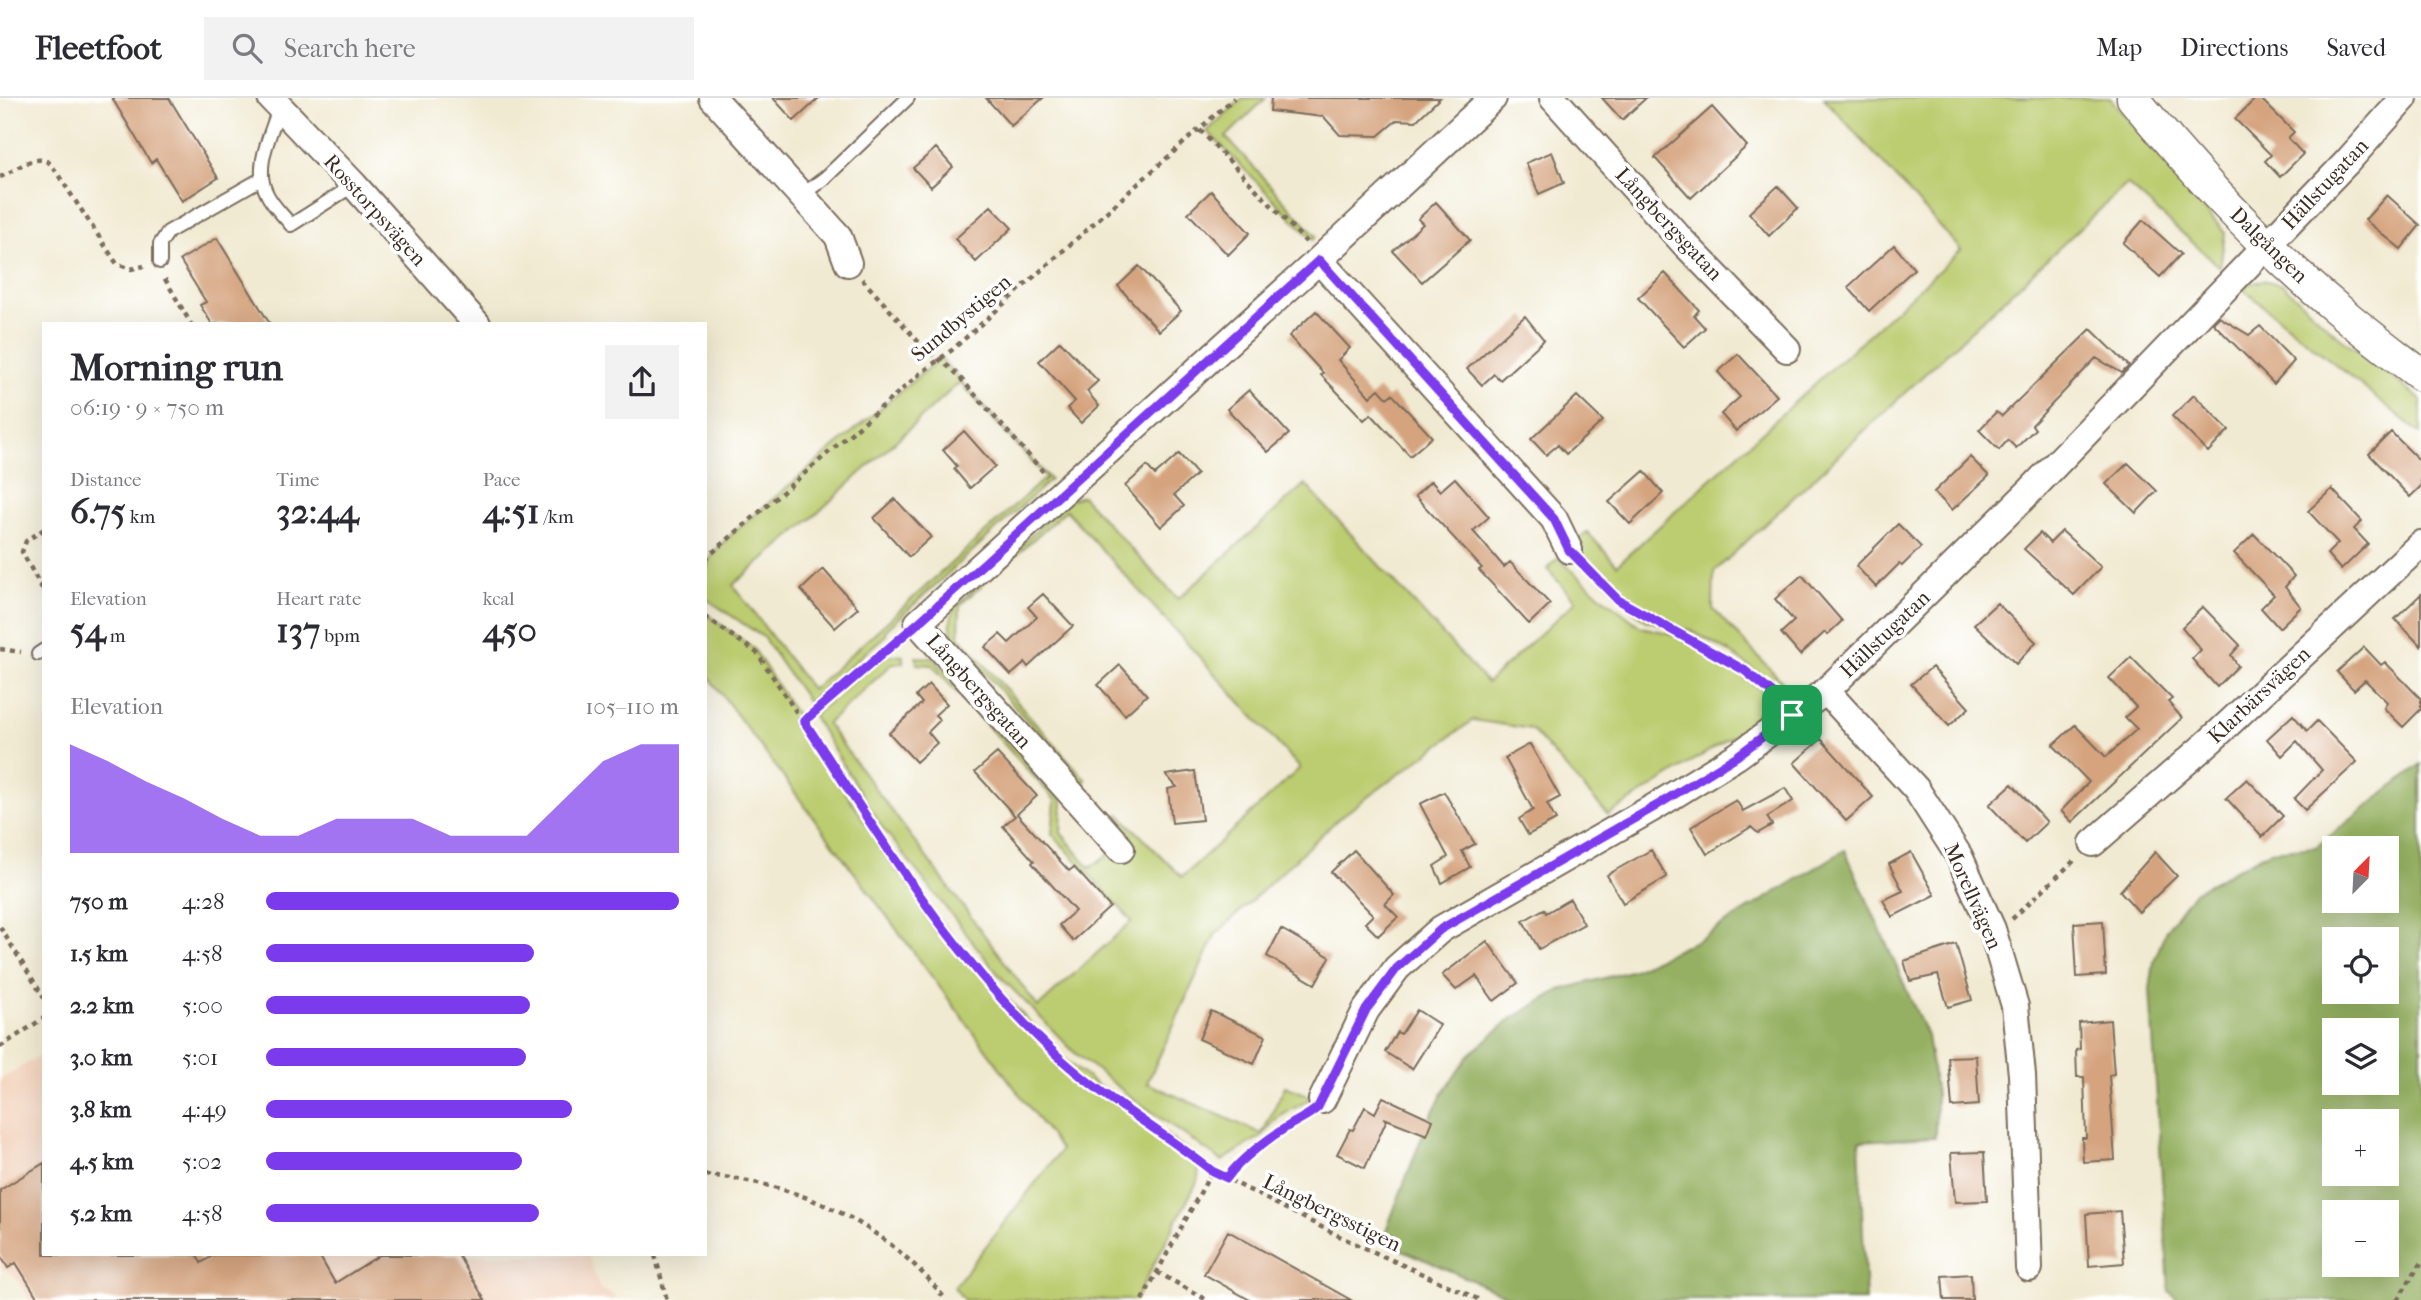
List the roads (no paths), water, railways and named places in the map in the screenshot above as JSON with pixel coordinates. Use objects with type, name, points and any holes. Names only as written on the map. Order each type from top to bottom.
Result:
[{"type":"street","points":[[713,98],[838,236],[848,263]]},
{"type":"street","name":"Långbergsgatan","points":[[1121,849],[918,623],[1319,260],[1493,98]]},
{"type":"street","name":"Långbergsgatan","points":[[1553,98],[1683,242],[1787,349]]},
{"type":"street","name":"Dalgången","points":[[2133,98],[2199,176],[2268,245],[2340,311],[2421,375]]},
{"type":"street","name":"Hällstugatan","points":[[1322,1100],[1366,1010],[1397,968],[1441,929],[1656,806],[1737,756],[1826,691],[2031,490],[2347,162],[2404,98]]},
{"type":"street","name":"Rosstorpsvägen","points":[[275,103],[354,185],[475,322]]},
{"type":"street","points":[[1319,260],[1554,519],[1569,550]]},
{"type":"street","name":"Klarbärsvägen","points":[[2093,843],[2220,732],[2421,544]]},
{"type":"street","name":"Morellvägen","points":[[1826,691],[1916,789],[1959,856],[1992,929],[2015,1006],[2022,1075],[2029,1268]]},
{"type":"lane","points":[[802,195],[826,177],[908,98]]},
{"type":"lane","points":[[275,103],[261,179],[267,195],[291,225],[354,185]]},
{"type":"lane","points":[[160,262],[160,244],[168,232],[261,179]]}]
